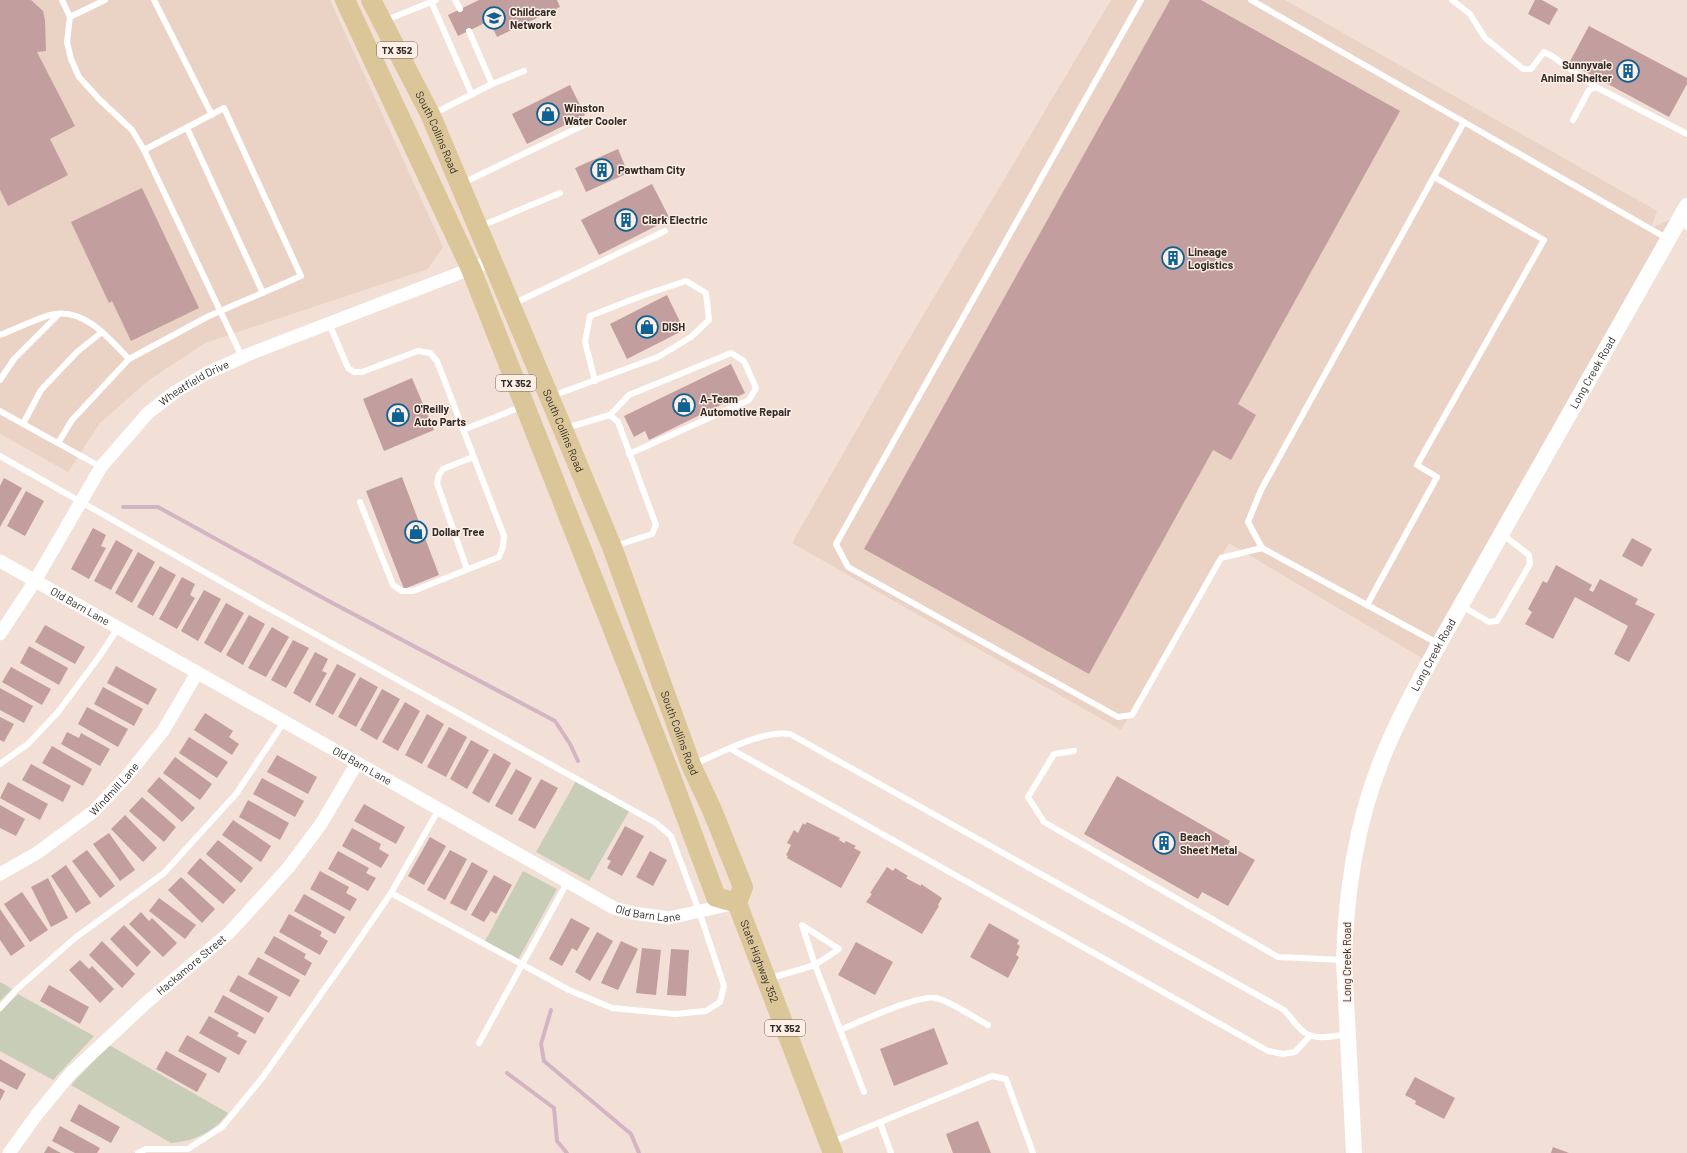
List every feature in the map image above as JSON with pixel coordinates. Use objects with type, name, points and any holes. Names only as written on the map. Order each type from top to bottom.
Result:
[{"type":"main road","name":"TX 352","points":[[345,0],[471,269],[670,774],[716,897],[737,903],[743,887],[712,810],[695,774]]},
{"type":"main road","name":"South Collins Road","points":[[371,0],[431,116],[612,547],[695,774]]},
{"type":"main road","points":[[670,774],[695,774]]},
{"type":"main road","name":"State Highway 352","points":[[737,903],[831,1148]]},
{"type":"street","name":"Long Creek Road","points":[[1354,1153],[1344,960],[1345,931],[1355,854],[1370,792],[1391,737],[1439,644],[1668,239],[1685,216]]},
{"type":"street","name":"Wheatfield Drive","points":[[0,634],[35,581],[101,467],[148,413],[175,392],[207,373],[242,357],[492,261]]},
{"type":"street","name":"Old Barn Lane","points":[[0,561],[614,908],[633,913],[669,918],[737,903]]},
{"type":"street","name":"Windmill Lane","points":[[0,874],[37,853],[94,811],[125,778],[162,731],[197,673]]},
{"type":"street","name":"Hackamore Street","points":[[8,1153],[71,1073],[147,1002],[229,933],[288,868],[321,824],[357,763]]},
{"type":"lane","points":[[62,0],[70,17],[67,42],[71,59],[79,77],[99,99],[132,130],[144,150],[242,357]]},
{"type":"lane","points":[[70,17],[105,0]]},
{"type":"lane","points":[[154,0],[212,115]]},
{"type":"lane","points":[[455,0],[460,9]]},
{"type":"lane","points":[[1141,0],[836,544],[848,567],[1118,717],[1132,715],[1221,558],[1262,548]]},
{"type":"lane","points":[[1251,0],[1668,239]]},
{"type":"lane","points":[[1452,0],[1470,14],[1485,38],[1523,68],[1531,69],[1544,52],[1596,87],[1687,134]]},
{"type":"lane","points":[[383,22],[434,1],[472,95]]},
{"type":"lane","points":[[469,31],[492,84]]},
{"type":"lane","points":[[431,116],[492,84],[524,71]]},
{"type":"lane","points":[[1573,120],[1589,90],[1596,87]]},
{"type":"lane","points":[[58,443],[72,420],[129,359],[206,316],[301,276],[224,108],[144,150]]},
{"type":"lane","points":[[1439,644],[1262,548],[1248,522],[1261,490],[1464,122]]},
{"type":"lane","points":[[459,184],[588,123]]},
{"type":"lane","points":[[187,128],[263,293]]},
{"type":"lane","points":[[1367,605],[1437,478],[1417,465],[1544,240],[1434,177]]},
{"type":"lane","points":[[477,228],[560,193]]},
{"type":"lane","points":[[510,306],[665,231]]},
{"type":"lane","points":[[549,397],[595,381],[658,357],[691,337],[709,320],[706,294],[686,282],[644,295],[590,316],[585,342],[595,381]]},
{"type":"lane","points":[[0,335],[53,314],[65,313],[78,317],[102,332],[129,359]]},
{"type":"lane","points":[[0,380],[14,359],[59,314]]},
{"type":"lane","points":[[329,323],[348,368],[354,372],[362,372],[418,351],[430,353],[437,361],[504,536],[503,547],[499,557],[412,591],[402,591],[392,585],[360,502]]},
{"type":"lane","points":[[23,424],[42,390],[77,352],[102,332]]},
{"type":"lane","points":[[562,429],[610,415],[628,395],[731,353],[744,361],[756,388],[749,400],[630,454]]},
{"type":"lane","points":[[463,430],[525,405]]},
{"type":"lane","points":[[0,411],[101,467]]},
{"type":"lane","points":[[610,415],[618,422],[656,525],[652,534],[612,547]]},
{"type":"lane","points":[[0,456],[261,604],[656,823],[671,836],[699,911],[724,986],[720,1002],[706,1011],[675,1014],[612,1008],[569,990],[390,893]]},
{"type":"lane","points":[[467,570],[437,483],[439,475],[443,469],[473,457]]},
{"type":"lane","points":[[1460,606],[1489,622],[1497,621],[1530,564],[1529,555],[1501,534]]},
{"type":"lane","points":[[0,764],[28,744],[58,712],[99,657],[118,628]]},
{"type":"lane","points":[[0,1008],[17,989],[75,938],[164,873],[236,794],[284,722]]},
{"type":"lane","points":[[695,774],[731,749],[772,733],[790,734],[1284,1010],[1303,1031],[1310,1036],[1319,1037],[1348,1034]]},
{"type":"lane","points":[[731,749],[1268,1051],[1283,1054],[1295,1052],[1310,1036]]},
{"type":"lane","points":[[1074,751],[1054,754],[1028,797],[1044,822],[1278,957],[1344,960]]},
{"type":"lane","points":[[138,1153],[146,1150],[189,1151],[222,1127],[263,1077],[390,893],[439,809]]},
{"type":"lane","points":[[479,1043],[521,964],[568,881]]},
{"type":"lane","points":[[766,979],[815,965],[839,949],[802,925],[815,965],[864,1092]]},
{"type":"lane","points":[[840,1030],[918,999],[935,998],[955,1006],[988,1025]]},
{"type":"lane","points":[[831,1148],[880,1122],[992,1076],[1006,1079],[1034,1153]]},
{"type":"lane","points":[[880,1122],[891,1153]]},
{"type":"shaded area","points":[[0,0],[330,0],[443,247],[428,269],[205,343],[149,380],[100,423],[68,472],[0,434]]},
{"type":"shaded area","points":[[1111,0],[1285,0],[1657,211],[1651,228],[1671,219],[1427,661],[1229,543],[1121,730],[792,543],[899,356]]},
{"type":"green space","points":[[576,781],[629,811],[589,881],[536,852]]},
{"type":"green space","points":[[523,871],[557,889],[518,960],[485,941]]},
{"type":"green space","points":[[0,982],[12,989],[0,1001]]},
{"type":"green space","points":[[18,994],[94,1036],[53,1080],[0,1051],[0,1012]]},
{"type":"green space","points":[[109,1045],[228,1113],[217,1125],[196,1138],[171,1143],[71,1085]]},
{"type":"building","points":[[0,0],[31,0],[43,11],[45,20],[46,51],[37,52],[75,126],[50,139],[68,175],[8,206],[0,190]]},
{"type":"building","name":"Childcare Network","points":[[479,0],[557,0],[560,7],[497,37],[489,21],[458,36],[448,15]]},
{"type":"building","name":"Lineage Logistics","points":[[1170,0],[1201,0],[1400,111],[1238,404],[1256,415],[1231,460],[1213,450],[1089,674],[864,549]]},
{"type":"building","points":[[1535,0],[1542,0],[1558,9],[1549,25],[1528,14]]},
{"type":"building","name":"Sunnyvale Animal Shelter","points":[[1589,26],[1687,78],[1687,84],[1669,117],[1569,63]]},
{"type":"building","name":"Winston Water Cooler","points":[[570,85],[585,115],[527,144],[512,114]]},
{"type":"building","name":"Pawtham City","points":[[618,149],[628,173],[586,192],[575,168]]},
{"type":"building","name":"Clark Electric","points":[[652,184],[670,219],[599,255],[581,220]]},
{"type":"building","points":[[142,188],[199,308],[131,341],[112,301],[109,303],[71,222]]},
{"type":"building","name":"DISH","points":[[667,295],[684,330],[627,359],[610,324]]},
{"type":"building","name":"A-Team Automotive Repair","points":[[731,364],[745,393],[649,440],[645,431],[634,437],[624,416]]},
{"type":"building","name":"O'Reilly Auto Parts","points":[[412,378],[434,430],[384,451],[363,399]]},
{"type":"building","points":[[402,477],[439,575],[404,589],[366,491]]},
{"type":"building","points":[[4,478],[22,488],[0,527],[0,486]]},
{"type":"building","points":[[26,491],[44,501],[25,536],[7,526]]},
{"type":"building","points":[[93,528],[106,535],[101,546],[106,548],[89,579],[71,569]]},
{"type":"building","points":[[1632,538],[1652,549],[1642,567],[1622,556]]},
{"type":"building","points":[[116,540],[133,550],[111,590],[94,581]]},
{"type":"building","points":[[138,552],[155,562],[132,603],[115,593]]},
{"type":"building","points":[[1556,565],[1592,585],[1589,590],[1593,592],[1600,579],[1638,599],[1635,604],[1655,614],[1629,662],[1614,654],[1628,626],[1575,597],[1553,639],[1525,624],[1532,612],[1528,609],[1543,581],[1547,583]]},
{"type":"building","points":[[160,566],[176,575],[153,616],[137,607]]},
{"type":"building","points":[[182,577],[195,584],[190,595],[195,598],[177,629],[159,619]]},
{"type":"building","points":[[204,590],[221,599],[198,641],[181,631]]},
{"type":"building","points":[[226,603],[244,613],[221,653],[204,643]]},
{"type":"building","points":[[249,615],[265,624],[243,665],[226,655]]},
{"type":"building","points":[[45,625],[85,647],[75,664],[35,642]]},
{"type":"building","points":[[272,627],[289,637],[266,677],[248,668]]},
{"type":"building","points":[[293,640],[309,648],[286,688],[271,680]]},
{"type":"building","points":[[29,646],[68,668],[59,685],[20,663]]},
{"type":"building","points":[[315,652],[328,659],[322,671],[327,673],[310,703],[293,693]]},
{"type":"building","points":[[337,664],[356,674],[333,715],[315,705]]},
{"type":"building","points":[[116,666],[157,689],[148,705],[107,683]]},
{"type":"building","points":[[11,667],[51,689],[42,705],[2,682]]},
{"type":"building","points":[[360,677],[378,687],[356,727],[338,717]]},
{"type":"building","points":[[103,687],[143,709],[134,726],[94,704]]},
{"type":"building","points":[[0,688],[33,706],[24,723],[0,710]]},
{"type":"building","points":[[382,689],[400,699],[377,740],[360,730]]},
{"type":"building","points":[[405,702],[420,711],[398,751],[382,742]]},
{"type":"building","points":[[87,707],[128,729],[118,747],[78,724]]},
{"type":"building","points":[[205,713],[233,731],[229,737],[239,744],[232,755],[194,730]]},
{"type":"building","points":[[427,714],[444,724],[422,764],[405,755]]},
{"type":"building","points":[[0,717],[14,724],[4,742],[0,740]]},
{"type":"building","points":[[449,727],[467,737],[446,777],[427,767]]},
{"type":"building","points":[[67,732],[79,738],[81,733],[110,749],[100,766],[61,744]]},
{"type":"building","points":[[189,737],[228,762],[217,778],[179,753]]},
{"type":"building","points":[[471,740],[489,750],[467,789],[450,779]]},
{"type":"building","points":[[52,746],[92,769],[83,786],[42,763]]},
{"type":"building","points":[[494,753],[511,763],[489,803],[472,793]]},
{"type":"building","points":[[277,755],[317,777],[308,794],[267,772]]},
{"type":"building","points":[[175,757],[212,784],[200,800],[163,773]]},
{"type":"building","points":[[31,764],[71,786],[63,802],[22,780]]},
{"type":"building","points":[[516,769],[532,778],[512,815],[495,806]]},
{"type":"building","name":"Beach Sheet Metal","points":[[1117,776],[1230,841],[1228,845],[1255,860],[1228,906],[1202,892],[1198,899],[1084,834]]},
{"type":"building","points":[[159,777],[195,808],[182,822],[147,791]]},
{"type":"building","points":[[262,778],[304,801],[295,817],[253,794]]},
{"type":"building","points":[[541,779],[558,788],[535,829],[518,820]]},
{"type":"building","points":[[8,782],[48,804],[40,820],[0,798]]},
{"type":"building","points":[[142,797],[176,827],[164,842],[129,811]]},
{"type":"building","points":[[248,800],[289,823],[280,840],[239,817]]},
{"type":"building","points":[[364,804],[405,827],[396,844],[354,821]]},
{"type":"building","points":[[0,805],[25,819],[16,836],[0,828]]},
{"type":"building","points":[[125,815],[157,848],[143,862],[111,829]]},
{"type":"building","points":[[233,820],[271,846],[261,862],[222,835]]},
{"type":"building","points":[[807,822],[840,838],[839,840],[844,843],[846,841],[856,846],[854,848],[861,852],[841,888],[787,858],[788,856],[786,855],[791,845],[787,843],[794,830],[798,833],[803,823],[805,825]]},
{"type":"building","points":[[625,826],[644,836],[622,876],[607,868],[611,861],[607,859]]},
{"type":"building","points":[[352,828],[381,844],[379,849],[389,855],[381,868],[342,846]]},
{"type":"building","points":[[109,833],[135,870],[120,881],[93,844]]},
{"type":"building","points":[[430,837],[446,846],[424,885],[408,876]]},
{"type":"building","points":[[218,840],[253,868],[241,883],[206,854]]},
{"type":"building","points":[[87,850],[115,886],[100,898],[72,861]]},
{"type":"building","points":[[450,850],[467,859],[445,900],[427,890]]},
{"type":"building","points":[[338,851],[369,868],[366,873],[376,878],[368,891],[328,869]]},
{"type":"building","points":[[650,851],[667,860],[653,886],[636,877]]},
{"type":"building","points":[[200,858],[236,890],[223,904],[187,873]]},
{"type":"building","points":[[472,862],[488,871],[466,911],[450,903]]},
{"type":"building","points":[[66,865],[91,903],[76,913],[51,876]]},
{"type":"building","points":[[887,867],[893,871],[895,868],[908,876],[906,878],[921,886],[921,884],[942,898],[938,905],[939,906],[922,934],[866,902],[872,894],[870,893]]},
{"type":"building","points":[[320,871],[349,887],[346,893],[357,899],[350,911],[310,889]]},
{"type":"building","points":[[494,875],[512,885],[496,914],[491,911],[484,922],[471,915]]},
{"type":"building","points":[[181,877],[215,909],[202,923],[168,890]]},
{"type":"building","points":[[48,878],[68,918],[51,927],[31,887]]},
{"type":"building","points":[[22,892],[48,930],[30,942],[4,904]]},
{"type":"building","points":[[304,894],[345,917],[335,934],[294,911]]},
{"type":"building","points":[[159,898],[196,925],[185,939],[149,911]]},
{"type":"building","points":[[0,909],[25,946],[11,956],[0,940]]},
{"type":"building","points":[[141,912],[149,921],[152,918],[177,943],[163,957],[129,924]]},
{"type":"building","points":[[289,914],[322,932],[320,936],[328,941],[320,955],[279,932]]},
{"type":"building","points":[[571,918],[590,928],[577,951],[572,948],[562,966],[549,959]]},
{"type":"building","points":[[989,923],[1019,940],[1017,944],[1020,946],[1016,955],[1019,957],[1008,978],[970,957]]},
{"type":"building","points":[[124,925],[151,952],[137,967],[110,939]]},
{"type":"building","points":[[597,932],[613,941],[590,981],[575,972]]},
{"type":"building","points":[[274,936],[306,954],[304,958],[312,963],[305,976],[264,953]]},
{"type":"building","points":[[102,941],[135,974],[122,988],[89,955]]},
{"type":"building","points":[[621,941],[638,949],[618,990],[601,983]]},
{"type":"building","points":[[856,942],[893,962],[875,995],[838,975]]},
{"type":"building","points":[[642,948],[661,950],[656,995],[636,993]]},
{"type":"building","points":[[671,949],[689,950],[686,996],[667,995]]},
{"type":"building","points":[[258,957],[300,980],[290,997],[248,974]]},
{"type":"building","points":[[80,960],[89,969],[92,966],[114,989],[100,1003],[69,970]]},
{"type":"building","points":[[238,975],[278,997],[269,1013],[229,991]]},
{"type":"building","points":[[49,985],[89,1007],[80,1024],[40,1001]]},
{"type":"building","points":[[223,995],[264,1018],[255,1034],[214,1012]]},
{"type":"building","points":[[209,1016],[239,1033],[237,1036],[247,1041],[239,1055],[199,1033]]},
{"type":"building","points":[[934,1028],[948,1064],[894,1086],[880,1049]]},
{"type":"building","points":[[187,1035],[227,1058],[219,1073],[178,1051]]},
{"type":"building","points":[[166,1051],[207,1074],[197,1092],[156,1069]]},
{"type":"building","points":[[0,1059],[26,1074],[17,1090],[0,1081]]},
{"type":"building","points":[[1415,1077],[1455,1098],[1444,1119],[1415,1104],[1416,1101],[1405,1095]]},
{"type":"building","points":[[0,1088],[5,1091],[0,1101]]},
{"type":"building","points":[[79,1104],[120,1127],[111,1143],[70,1121]]},
{"type":"building","points":[[978,1121],[991,1153],[953,1153],[946,1134]]},
{"type":"building","points":[[60,1126],[100,1148],[97,1153],[75,1153],[52,1141]]},
{"type":"building","points":[[48,1146],[61,1153],[44,1153]]},
{"type":"building","points":[[1553,1147],[1569,1153],[1551,1153]]},
{"type":"waterway","points":[[123,507],[158,507],[325,599],[555,721],[570,744],[578,761]]},
{"type":"waterway","points":[[551,1010],[541,1044],[544,1061],[631,1134],[639,1153]]},
{"type":"waterway","points":[[507,1073],[554,1108],[557,1141],[567,1153]]},
{"type":"place","name":"Childcare Network","points":[[494,18]]},
{"type":"place","name":"Sunnyvale Animal Shelter","points":[[1628,71]]},
{"type":"place","name":"Winston Water Cooler","points":[[548,114]]},
{"type":"place","name":"Pawtham City","points":[[602,170]]},
{"type":"place","name":"Clark Electric","points":[[626,220]]},
{"type":"place","name":"Lineage Logistics","points":[[1173,258]]},
{"type":"place","name":"DISH","points":[[647,327]]},
{"type":"place","name":"A-Team Automotive Repair","points":[[684,405]]},
{"type":"place","name":"O'Reilly Auto Parts","points":[[398,415]]},
{"type":"place","name":"Dollar Tree","points":[[416,532]]},
{"type":"place","name":"Beach Sheet Metal","points":[[1164,843]]}]
